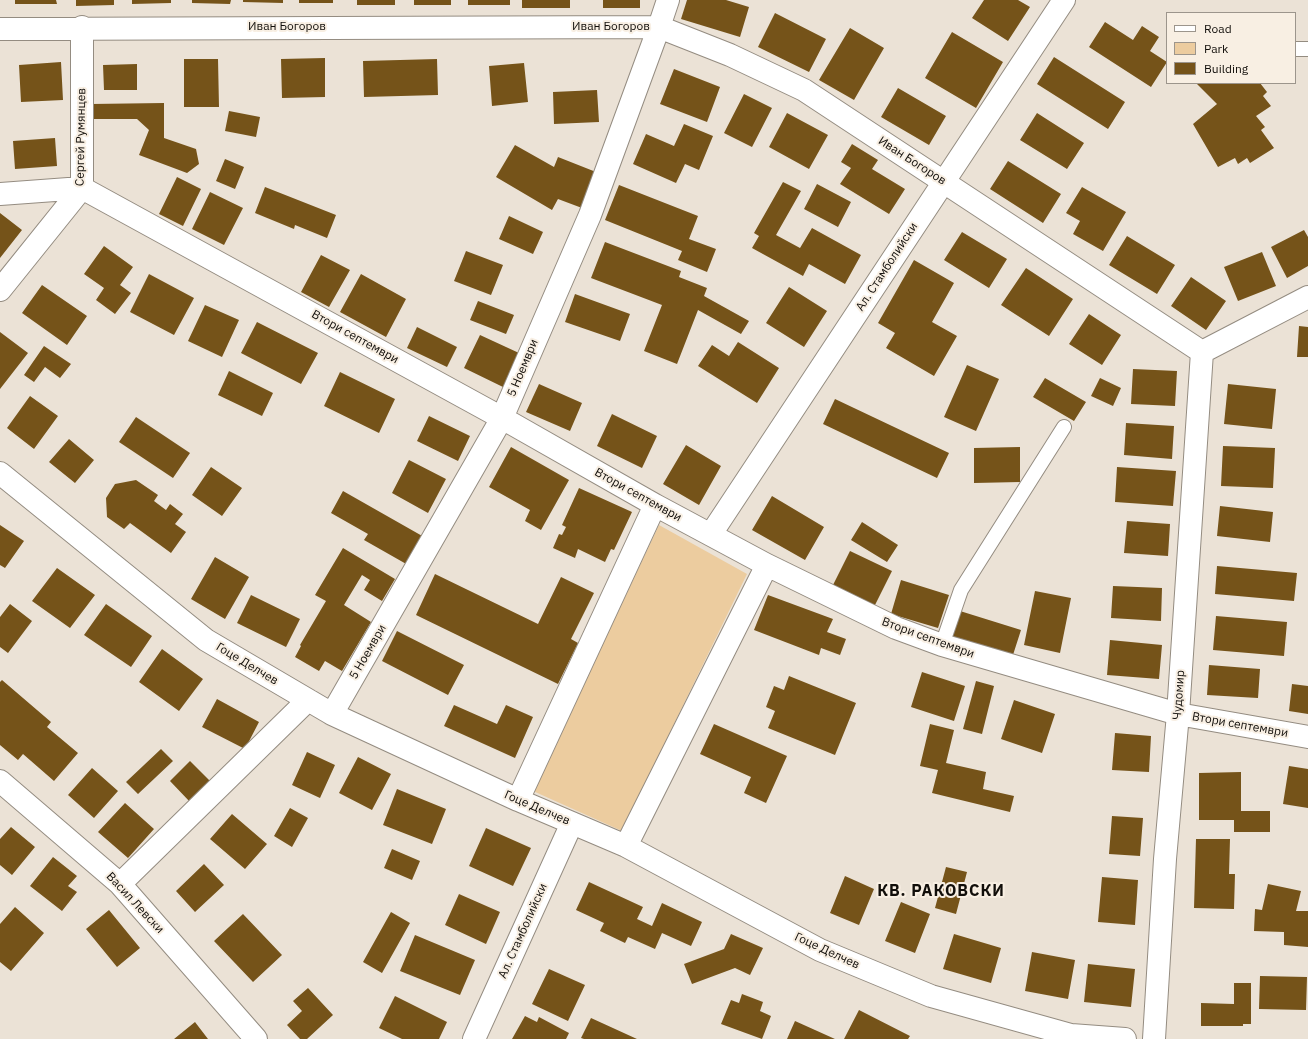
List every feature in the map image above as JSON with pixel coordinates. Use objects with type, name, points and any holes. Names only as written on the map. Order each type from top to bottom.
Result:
[{"type":"street","name":"5 Ноември","points":[[332,714],[502,418],[590,215],[668,0]]},
{"type":"street","name":"Ал. Стамболийски","points":[[711,534],[1064,0]]},
{"type":"street","name":"Иван Богоров","points":[[0,29],[82,27],[659,27],[730,55],[804,90],[1202,352]]},
{"type":"street","name":"Сергей Румянцев","points":[[0,290],[82,188],[82,27]]},
{"type":"street","name":"Втори септември","points":[[82,188],[502,418],[655,505],[767,565],[896,628],[942,646],[1178,714],[1308,737]]},
{"type":"street","points":[[0,194],[82,188]]},
{"type":"street","points":[[1202,352],[1308,297]]},
{"type":"street","name":"Чудомир","points":[[1154,1039],[1164,859],[1178,714],[1202,352]]},
{"type":"street","name":"Гоце Делчев","points":[[0,473],[206,640],[332,714],[518,800],[626,846],[820,950],[931,996],[1070,1037],[1125,1039]]},
{"type":"street","points":[[518,800],[655,505]]},
{"type":"street","points":[[626,846],[767,565]]},
{"type":"street","points":[[120,884],[308,700]]},
{"type":"street","name":"Васил Левски","points":[[0,781],[120,884],[256,1039]]},
{"type":"street","name":"Ал. Стамболийски","points":[[474,1039],[572,823]]},
{"type":"lane","points":[[1296,49],[1308,49]]},
{"type":"lane","points":[[942,646],[960,590],[1064,427]]},
{"type":"green space","points":[[659,525],[747,574],[622,831],[533,791]]},
{"type":"building","points":[[15,0],[56,0],[57,4],[15,4]]},
{"type":"building","points":[[76,0],[114,0],[114,5],[76,6]]},
{"type":"building","points":[[132,0],[171,0],[171,3],[132,4]]},
{"type":"building","points":[[192,0],[231,0],[230,4],[192,3]]},
{"type":"building","points":[[243,0],[283,0],[283,3],[243,2]]},
{"type":"building","points":[[299,0],[333,0],[333,3],[299,3]]},
{"type":"building","points":[[357,0],[395,0],[395,5],[357,5]]},
{"type":"building","points":[[414,0],[451,0],[451,5],[414,5]]},
{"type":"building","points":[[468,0],[510,0],[510,5],[468,5]]},
{"type":"building","points":[[522,0],[570,0],[570,8],[522,8]]},
{"type":"building","points":[[603,0],[640,0],[640,8],[603,8]]},
{"type":"building","points":[[687,0],[726,0],[749,7],[740,37],[681,19]]},
{"type":"building","points":[[984,0],[1018,0],[1030,7],[1008,41],[972,18]]},
{"type":"building","points":[[775,13],[826,39],[809,72],[758,47]]},
{"type":"building","points":[[1105,22],[1133,40],[1142,26],[1159,37],[1150,51],[1166,61],[1166,64],[1151,87],[1089,47]]},
{"type":"building","points":[[850,28],[884,48],[854,100],[819,80]]},
{"type":"building","points":[[952,32],[1003,62],[976,108],[925,78]]},
{"type":"building","points":[[1054,57],[1125,102],[1108,129],[1037,84]]},
{"type":"building","points":[[325,58],[325,97],[282,98],[281,59]]},
{"type":"building","points":[[184,59],[218,59],[219,107],[184,107]]},
{"type":"building","points":[[437,59],[438,95],[364,97],[363,61]]},
{"type":"building","points":[[61,62],[63,100],[21,102],[19,65]]},
{"type":"building","points":[[524,63],[528,102],[492,106],[489,66]]},
{"type":"building","points":[[137,64],[137,90],[104,90],[103,65]]},
{"type":"building","points":[[674,69],[720,87],[707,122],[660,104]]},
{"type":"building","points":[[1197,84],[1261,84],[1267,92],[1263,96],[1271,106],[1256,116],[1265,127],[1261,130],[1274,148],[1250,163],[1247,158],[1238,164],[1235,158],[1218,167],[1193,124],[1217,104]]},
{"type":"building","points":[[898,88],[946,116],[929,145],[881,117]]},
{"type":"building","points":[[597,90],[599,122],[554,124],[553,92]]},
{"type":"building","points":[[744,94],[772,108],[752,147],[724,133]]},
{"type":"building","points":[[164,103],[164,138],[196,149],[199,164],[187,173],[139,155],[149,130],[137,119],[91,119],[91,104]]},
{"type":"building","points":[[229,111],[260,117],[256,137],[225,131]]},
{"type":"building","points":[[787,113],[828,135],[809,169],[769,147]]},
{"type":"building","points":[[1037,113],[1084,143],[1067,169],[1020,140]]},
{"type":"building","points":[[684,124],[713,136],[699,170],[685,164],[676,183],[633,164],[646,134],[674,146]]},
{"type":"building","points":[[55,138],[57,166],[15,169],[13,141]]},
{"type":"building","points":[[852,144],[878,160],[872,169],[905,189],[889,214],[840,184],[851,168],[841,162]]},
{"type":"building","points":[[515,145],[554,167],[558,157],[596,172],[582,208],[558,199],[552,210],[496,177]]},
{"type":"building","points":[[225,159],[244,167],[235,189],[216,181]]},
{"type":"building","points":[[1008,161],[1061,194],[1043,223],[990,189]]},
{"type":"building","points":[[177,177],[201,189],[183,226],[159,214]]},
{"type":"building","points":[[783,182],[801,191],[776,235],[800,248],[812,228],[861,255],[845,284],[809,264],[803,276],[752,248],[759,236],[754,233]]},
{"type":"building","points":[[817,184],[851,202],[838,227],[804,209]]},
{"type":"building","points":[[619,185],[698,216],[689,239],[716,249],[707,272],[678,260],[682,251],[605,220]]},
{"type":"building","points":[[265,187],[336,215],[327,238],[295,225],[294,229],[255,213]]},
{"type":"building","points":[[1082,187],[1126,212],[1103,251],[1073,234],[1080,221],[1066,213]]},
{"type":"building","points":[[210,192],[243,208],[224,245],[192,229]]},
{"type":"building","points":[[0,213],[22,230],[0,258]]},
{"type":"building","points":[[509,216],[543,232],[533,254],[499,239]]},
{"type":"building","points":[[1304,230],[1308,237],[1308,266],[1287,278],[1271,247]]},
{"type":"building","points":[[962,232],[1007,259],[989,288],[944,260]]},
{"type":"building","points":[[1127,236],[1175,265],[1157,294],[1109,265]]},
{"type":"building","points":[[605,242],[681,271],[679,277],[707,288],[704,296],[749,321],[741,334],[698,310],[677,364],[644,351],[662,305],[591,278]]},
{"type":"building","points":[[104,246],[133,267],[120,285],[131,293],[115,314],[96,300],[104,288],[84,274]]},
{"type":"building","points":[[466,251],[503,265],[491,295],[454,281]]},
{"type":"building","points":[[1262,252],[1276,286],[1238,301],[1224,267]]},
{"type":"building","points":[[321,255],[350,270],[329,307],[301,292]]},
{"type":"building","points":[[914,260],[954,283],[932,322],[957,336],[934,376],[886,348],[895,333],[878,323]]},
{"type":"building","points":[[1026,268],[1073,299],[1049,336],[1001,305]]},
{"type":"building","points":[[149,274],[194,298],[174,335],[130,312]]},
{"type":"building","points":[[361,274],[406,299],[386,337],[340,312]]},
{"type":"building","points":[[1191,277],[1226,301],[1206,330],[1171,306]]},
{"type":"building","points":[[42,285],[87,316],[67,345],[22,313]]},
{"type":"building","points":[[789,287],[827,311],[804,347],[766,323]]},
{"type":"building","points":[[575,294],[630,314],[620,341],[565,322]]},
{"type":"building","points":[[478,301],[514,315],[506,334],[470,320]]},
{"type":"building","points":[[205,305],[239,320],[222,357],[188,341]]},
{"type":"building","points":[[1089,314],[1121,335],[1102,365],[1069,344]]},
{"type":"building","points":[[257,322],[318,353],[301,384],[241,353]]},
{"type":"building","points":[[1299,326],[1308,327],[1308,357],[1297,357]]},
{"type":"building","points":[[417,327],[457,347],[447,367],[407,348]]},
{"type":"building","points":[[0,332],[28,353],[0,389]]},
{"type":"building","points":[[480,335],[519,353],[503,387],[464,368]]},
{"type":"building","points":[[738,342],[779,368],[757,403],[698,366],[712,345],[729,356]]},
{"type":"building","points":[[44,346],[71,364],[60,378],[45,367],[34,382],[24,375]]},
{"type":"building","points":[[967,365],[999,379],[976,431],[944,417]]},
{"type":"building","points":[[1133,369],[1177,371],[1175,406],[1131,404]]},
{"type":"building","points":[[229,371],[273,393],[262,416],[218,395]]},
{"type":"building","points":[[340,372],[395,399],[379,433],[324,406]]},
{"type":"building","points":[[1045,378],[1086,402],[1074,421],[1033,397]]},
{"type":"building","points":[[1100,378],[1121,388],[1113,406],[1091,396]]},
{"type":"building","points":[[539,384],[582,403],[570,431],[526,412]]},
{"type":"building","points":[[1228,384],[1276,389],[1272,429],[1224,424]]},
{"type":"building","points":[[30,396],[58,416],[34,449],[7,428]]},
{"type":"building","points":[[835,399],[949,453],[937,478],[823,424]]},
{"type":"building","points":[[612,414],[657,436],[642,468],[597,446]]},
{"type":"building","points":[[429,416],[470,436],[458,461],[417,441]]},
{"type":"building","points":[[136,417],[190,453],[173,478],[119,442]]},
{"type":"building","points":[[1126,423],[1174,426],[1172,459],[1124,455]]},
{"type":"building","points":[[69,439],[94,460],[75,483],[49,462]]},
{"type":"building","points":[[686,445],[721,466],[699,505],[663,484]]},
{"type":"building","points":[[1223,446],[1275,448],[1273,488],[1221,486]]},
{"type":"building","points":[[511,447],[569,480],[541,530],[525,521],[530,510],[489,487]]},
{"type":"building","points":[[1020,447],[1020,482],[974,483],[974,448]]},
{"type":"building","points":[[409,460],[446,479],[428,513],[392,493]]},
{"type":"building","points":[[211,467],[242,488],[222,516],[192,495]]},
{"type":"building","points":[[1117,467],[1176,471],[1173,506],[1115,502]]},
{"type":"building","points":[[136,480],[158,495],[154,501],[166,510],[170,504],[183,514],[175,524],[186,532],[171,553],[130,523],[124,529],[107,517],[106,498],[115,484]]},
{"type":"building","points":[[579,488],[632,512],[614,550],[611,549],[605,562],[578,549],[575,558],[553,548],[559,534],[562,535],[566,527],[562,525]]},
{"type":"building","points":[[343,491],[424,537],[408,565],[364,540],[368,534],[331,513]]},
{"type":"building","points":[[772,496],[824,527],[805,560],[752,530]]},
{"type":"building","points":[[1220,506],[1273,512],[1270,542],[1217,536]]},
{"type":"building","points":[[1127,521],[1170,524],[1168,556],[1124,553]]},
{"type":"building","points":[[862,522],[898,545],[887,562],[851,540]]},
{"type":"building","points":[[0,525],[24,541],[5,568],[0,565]]},
{"type":"building","points":[[343,548],[395,579],[382,601],[364,590],[370,580],[362,575],[344,605],[371,622],[342,671],[325,661],[319,671],[295,657],[301,646],[300,645],[326,601],[315,595]]},
{"type":"building","points":[[850,551],[892,571],[874,607],[832,587]]},
{"type":"building","points":[[215,557],[249,577],[225,619],[191,599]]},
{"type":"building","points":[[1217,566],[1297,573],[1294,601],[1215,594]]},
{"type":"building","points":[[57,568],[95,595],[70,628],[32,601]]},
{"type":"building","points":[[435,574],[538,624],[561,577],[594,593],[571,639],[578,643],[558,684],[416,615]]},
{"type":"building","points":[[901,580],[949,595],[938,628],[891,614]]},
{"type":"building","points":[[1113,586],[1162,588],[1161,621],[1111,618]]},
{"type":"building","points":[[1035,591],[1071,598],[1060,653],[1024,645]]},
{"type":"building","points":[[251,595],[300,619],[286,647],[237,623]]},
{"type":"building","points":[[768,595],[833,619],[827,632],[846,639],[840,655],[821,648],[819,655],[754,630]]},
{"type":"building","points":[[10,604],[32,621],[8,653],[0,647],[0,617]]},
{"type":"building","points":[[106,604],[152,636],[131,667],[84,635]]},
{"type":"building","points":[[960,611],[1021,630],[1012,658],[951,638]]},
{"type":"building","points":[[1216,616],[1287,622],[1284,656],[1213,650]]},
{"type":"building","points":[[397,631],[464,665],[448,695],[382,661]]},
{"type":"building","points":[[1110,640],[1162,645],[1159,679],[1107,675]]},
{"type":"building","points":[[162,649],[203,679],[179,711],[139,682]]},
{"type":"building","points":[[1209,665],[1260,669],[1258,698],[1207,695]]},
{"type":"building","points":[[922,672],[965,686],[954,721],[911,707]]},
{"type":"building","points":[[789,676],[856,703],[835,755],[768,728],[775,711],[766,707],[774,686],[784,690]]},
{"type":"building","points":[[2,680],[51,722],[47,727],[78,753],[54,781],[23,754],[18,760],[0,745],[0,682]]},
{"type":"building","points":[[976,681],[994,686],[982,734],[963,729]]},
{"type":"building","points":[[1292,684],[1308,686],[1308,714],[1289,711]]},
{"type":"building","points":[[217,699],[259,722],[245,749],[202,727]]},
{"type":"building","points":[[1014,700],[1055,714],[1042,753],[1001,739]]},
{"type":"building","points":[[454,705],[497,724],[506,705],[533,717],[515,758],[444,726]]},
{"type":"building","points":[[714,724],[787,756],[766,803],[744,793],[751,777],[700,754]]},
{"type":"building","points":[[930,724],[954,730],[946,763],[986,772],[983,789],[1014,796],[1010,812],[932,793],[938,770],[920,766]]},
{"type":"building","points":[[1115,733],[1151,736],[1149,772],[1112,770]]},
{"type":"building","points":[[161,749],[173,761],[138,794],[126,782]]},
{"type":"building","points":[[307,752],[335,765],[320,798],[292,785]]},
{"type":"building","points":[[358,757],[391,774],[372,810],[339,793]]},
{"type":"building","points":[[190,761],[211,782],[190,802],[170,781]]},
{"type":"building","points":[[1289,766],[1308,769],[1308,808],[1283,804]]},
{"type":"building","points":[[92,768],[118,791],[94,818],[68,795]]},
{"type":"building","points":[[1241,772],[1241,811],[1270,811],[1270,832],[1234,832],[1234,820],[1199,820],[1199,773]]},
{"type":"building","points":[[397,789],[446,809],[432,844],[383,825]]},
{"type":"building","points":[[125,803],[154,829],[128,858],[98,832]]},
{"type":"building","points":[[290,808],[308,818],[292,847],[274,836]]},
{"type":"building","points":[[232,814],[267,844],[245,869],[210,839]]},
{"type":"building","points":[[1112,816],[1143,818],[1140,856],[1109,854]]},
{"type":"building","points":[[11,827],[35,847],[12,875],[0,865],[0,839]]},
{"type":"building","points":[[486,828],[531,848],[513,886],[469,866]]},
{"type":"building","points":[[1196,839],[1230,839],[1229,874],[1235,874],[1234,909],[1194,908]]},
{"type":"building","points":[[392,849],[420,861],[412,880],[384,868]]},
{"type":"building","points":[[53,857],[77,876],[68,886],[77,892],[62,911],[30,886]]},
{"type":"building","points":[[204,864],[224,885],[195,912],[176,891]]},
{"type":"building","points":[[946,867],[967,872],[956,914],[935,908]]},
{"type":"building","points":[[845,876],[874,889],[859,925],[830,913]]},
{"type":"building","points":[[1102,877],[1138,880],[1135,925],[1098,922]]},
{"type":"building","points":[[589,882],[643,907],[637,919],[652,926],[662,903],[702,922],[691,946],[662,933],[655,949],[628,937],[625,943],[600,931],[604,923],[576,910]]},
{"type":"building","points":[[1268,884],[1301,891],[1296,911],[1308,911],[1308,947],[1284,945],[1284,932],[1254,931],[1255,909],[1262,910]]},
{"type":"building","points":[[459,894],[500,912],[486,944],[445,925]]},
{"type":"building","points":[[901,902],[930,914],[915,953],[885,941]]},
{"type":"building","points":[[15,907],[44,933],[11,971],[0,962],[0,924]]},
{"type":"building","points":[[109,910],[140,948],[117,967],[86,929]]},
{"type":"building","points":[[391,912],[410,923],[382,973],[363,962]]},
{"type":"building","points":[[243,914],[282,955],[253,982],[214,941]]},
{"type":"building","points":[[731,934],[763,948],[750,975],[735,968],[692,984],[684,964],[724,949]]},
{"type":"building","points":[[954,934],[1001,948],[991,983],[943,969]]},
{"type":"building","points":[[415,935],[475,960],[460,995],[400,971]]},
{"type":"building","points":[[1032,952],[1075,960],[1068,999],[1025,991]]},
{"type":"building","points":[[1088,964],[1135,969],[1131,1007],[1084,1002]]},
{"type":"building","points":[[549,969],[585,985],[568,1021],[532,1004]]},
{"type":"building","points":[[1260,976],[1307,977],[1306,1010],[1259,1009]]},
{"type":"building","points":[[1234,983],[1251,983],[1251,1024],[1243,1024],[1243,1026],[1201,1026],[1201,1003],[1234,1004]]},
{"type":"building","points":[[308,988],[333,1015],[307,1039],[300,1039],[287,1025],[302,1011],[293,1001]]},
{"type":"building","points":[[742,994],[763,1002],[760,1011],[771,1016],[762,1039],[721,1024],[731,1000],[739,1003]]},
{"type":"building","points":[[395,996],[447,1022],[439,1039],[402,1039],[379,1028]]},
{"type":"building","points":[[859,1010],[910,1036],[908,1039],[844,1039]]},
{"type":"building","points":[[525,1016],[537,1022],[539,1017],[569,1033],[566,1039],[512,1039]]},
{"type":"building","points":[[591,1018],[637,1039],[581,1038]]},
{"type":"building","points":[[795,1021],[835,1039],[787,1039]]},
{"type":"building","points":[[195,1022],[208,1039],[174,1039]]},
{"type":"district","name":"КВ. РАКОВСКИ","points":[[941,891]]}]
